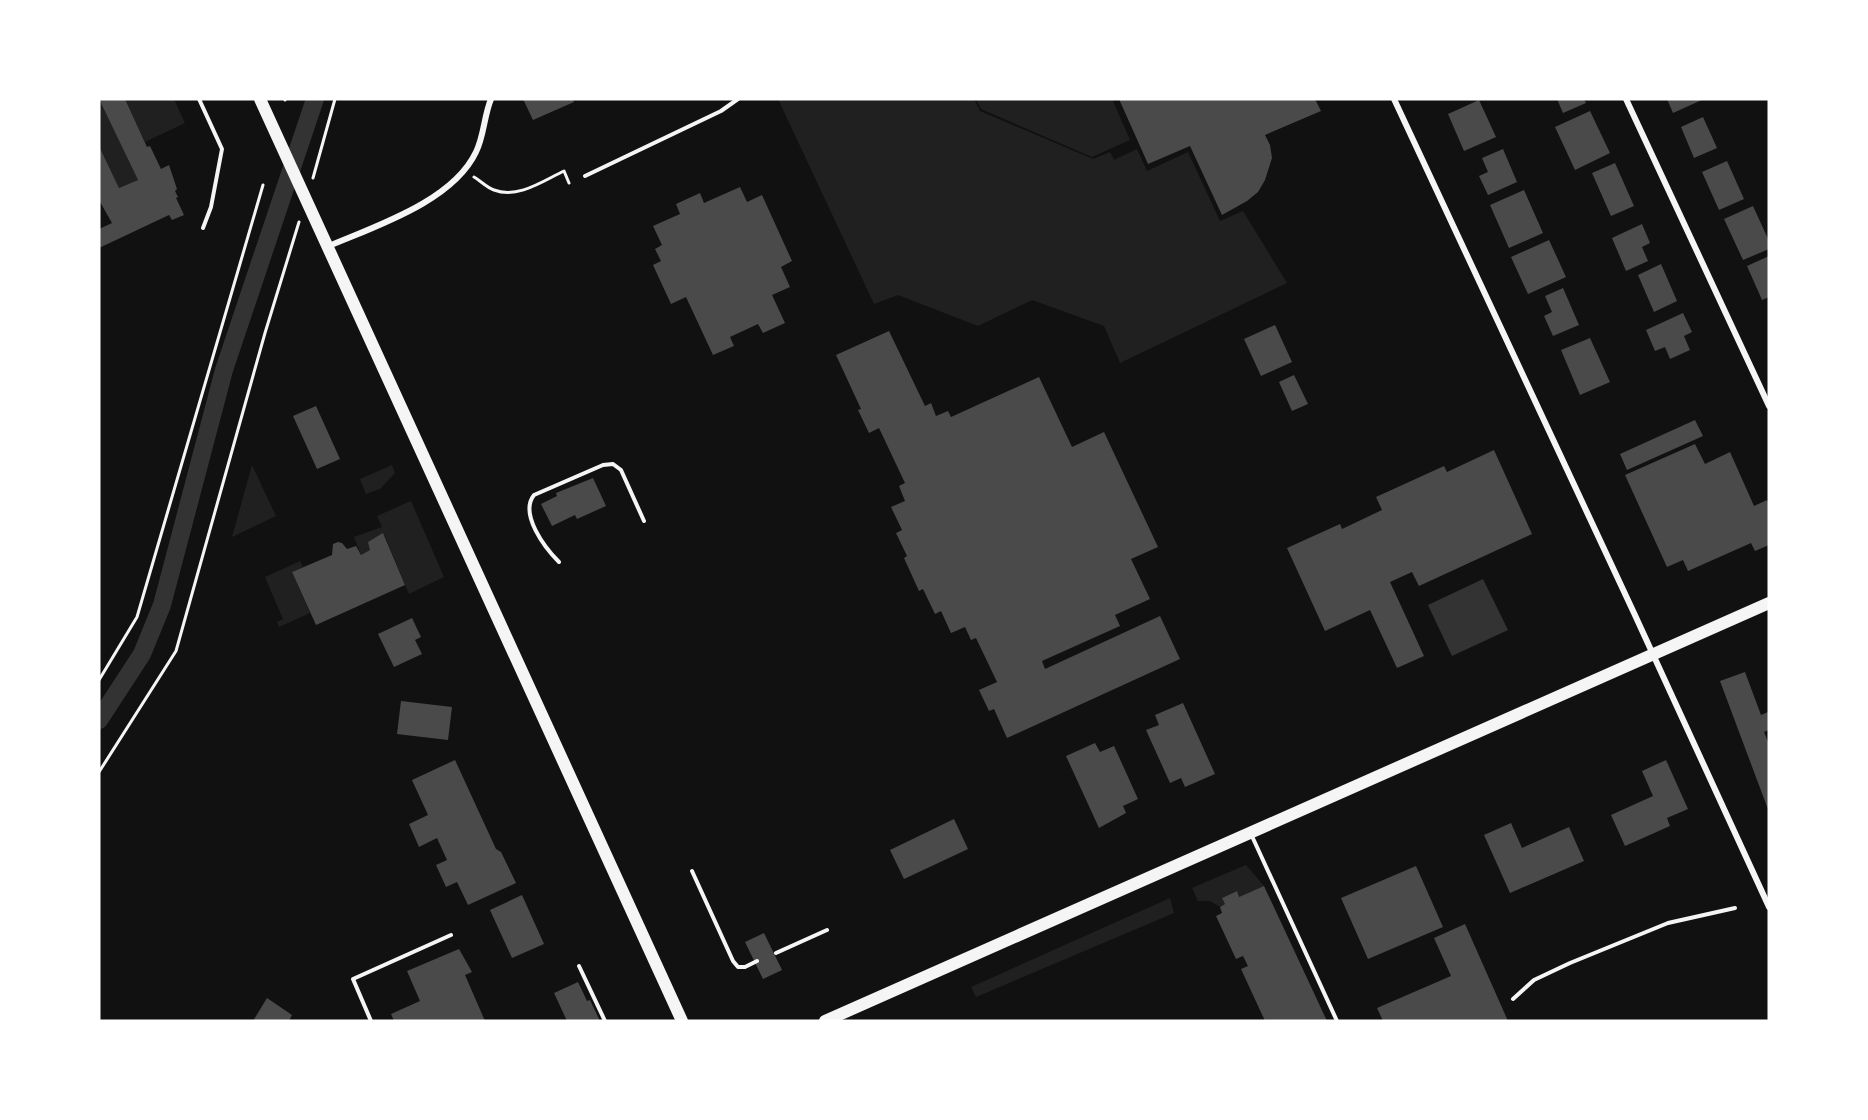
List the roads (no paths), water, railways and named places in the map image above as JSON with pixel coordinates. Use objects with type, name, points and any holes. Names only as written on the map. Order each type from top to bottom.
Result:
[{"type":"main road","points":[[260,99],[682,1021]]},
{"type":"main road","points":[[825,1021],[1769,603]]},
{"type":"street","points":[[328,246],[417,207],[449,187],[465,171],[477,150],[491,99]]},
{"type":"street","points":[[1394,99],[1769,908]]},
{"type":"street","points":[[1626,99],[1769,406]]},
{"type":"lane","points":[[199,99],[222,149],[211,207],[203,228]]},
{"type":"lane","points":[[585,176],[721,111],[738,99]]},
{"type":"lane","points":[[559,562],[547,550],[531,519],[528,509],[534,495],[603,465],[613,464],[621,470],[644,521]]},
{"type":"lane","points":[[1251,833],[1337,1021]]},
{"type":"lane","points":[[692,872],[733,961],[738,967],[745,967],[757,961]]},
{"type":"lane","points":[[1513,999],[1534,980],[1570,963],[1668,923],[1735,908]]},
{"type":"lane","points":[[776,953],[827,930]]},
{"type":"lane","points":[[371,1021],[353,979],[451,935]]},
{"type":"lane","points":[[579,966],[605,1021]]},
{"type":"waterway","points":[[99,720],[142,654],[162,605],[224,370],[315,99]]}]
